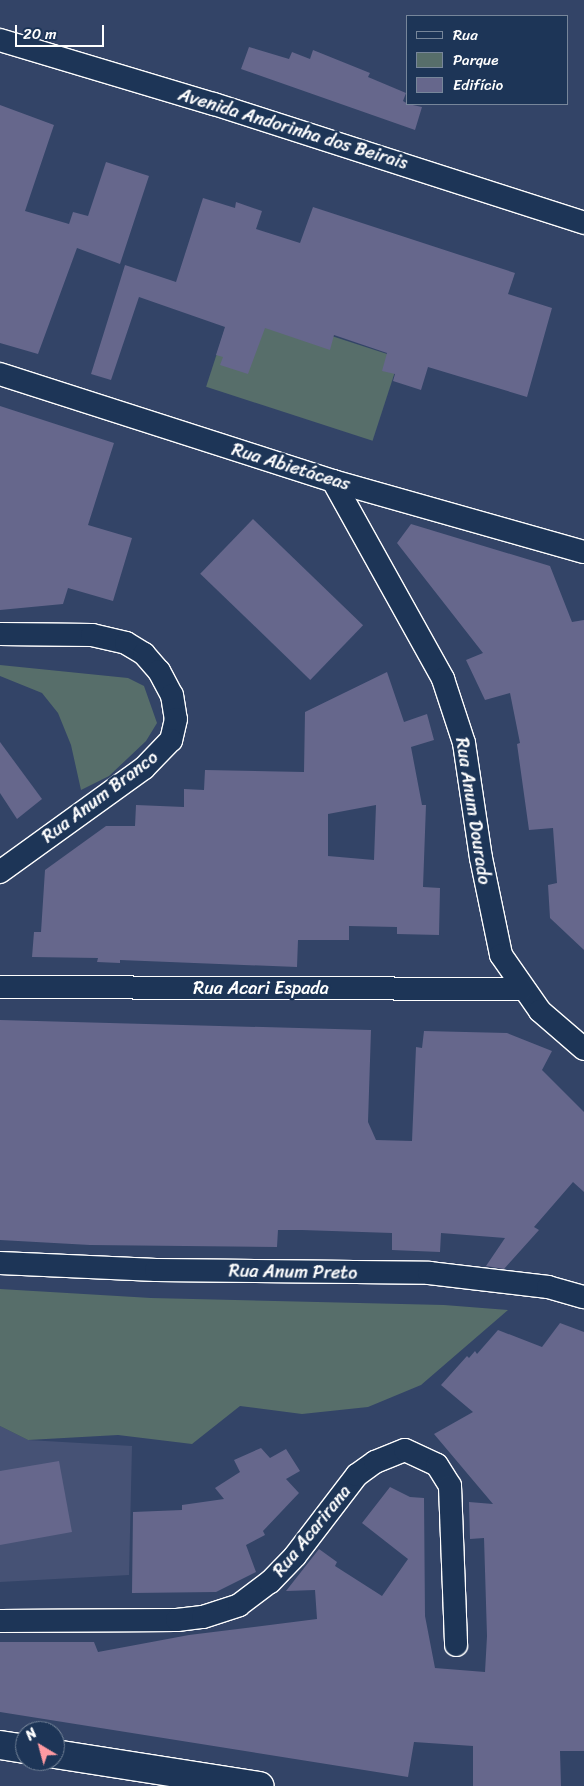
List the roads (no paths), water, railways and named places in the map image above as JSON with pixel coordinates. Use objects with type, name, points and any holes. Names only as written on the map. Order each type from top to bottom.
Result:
[{"type":"street","name":"Avenida Andorinha dos Beirais","points":[[0,40],[214,104],[584,223]]},
{"type":"street","name":"Rua Abietáceas","points":[[0,374],[333,481],[584,552]]},
{"type":"street","name":"Rua Anum Dourado","points":[[333,481],[443,679],[464,743],[492,924],[501,955],[522,989],[540,1011],[584,1049]]},
{"type":"street","name":"Rua Anum Branco","points":[[0,634],[92,634],[126,643],[144,654],[159,671],[172,695],[176,719],[171,740],[144,768],[0,872]]},
{"type":"street","name":"Rua Acari Espada","points":[[0,987],[522,989]]},
{"type":"street","name":"Rua Anum Preto","points":[[0,1263],[156,1270],[429,1273],[539,1286],[584,1297]]},
{"type":"street","name":"Rua Acarirana","points":[[0,1621],[177,1620],[203,1617],[239,1605],[263,1588],[295,1556],[357,1475],[375,1462],[404,1450],[437,1465],[450,1486],[456,1645]]},
{"type":"street","points":[[0,1745],[15,1747]]},
{"type":"street","points":[[65,1756],[260,1786]]}]
